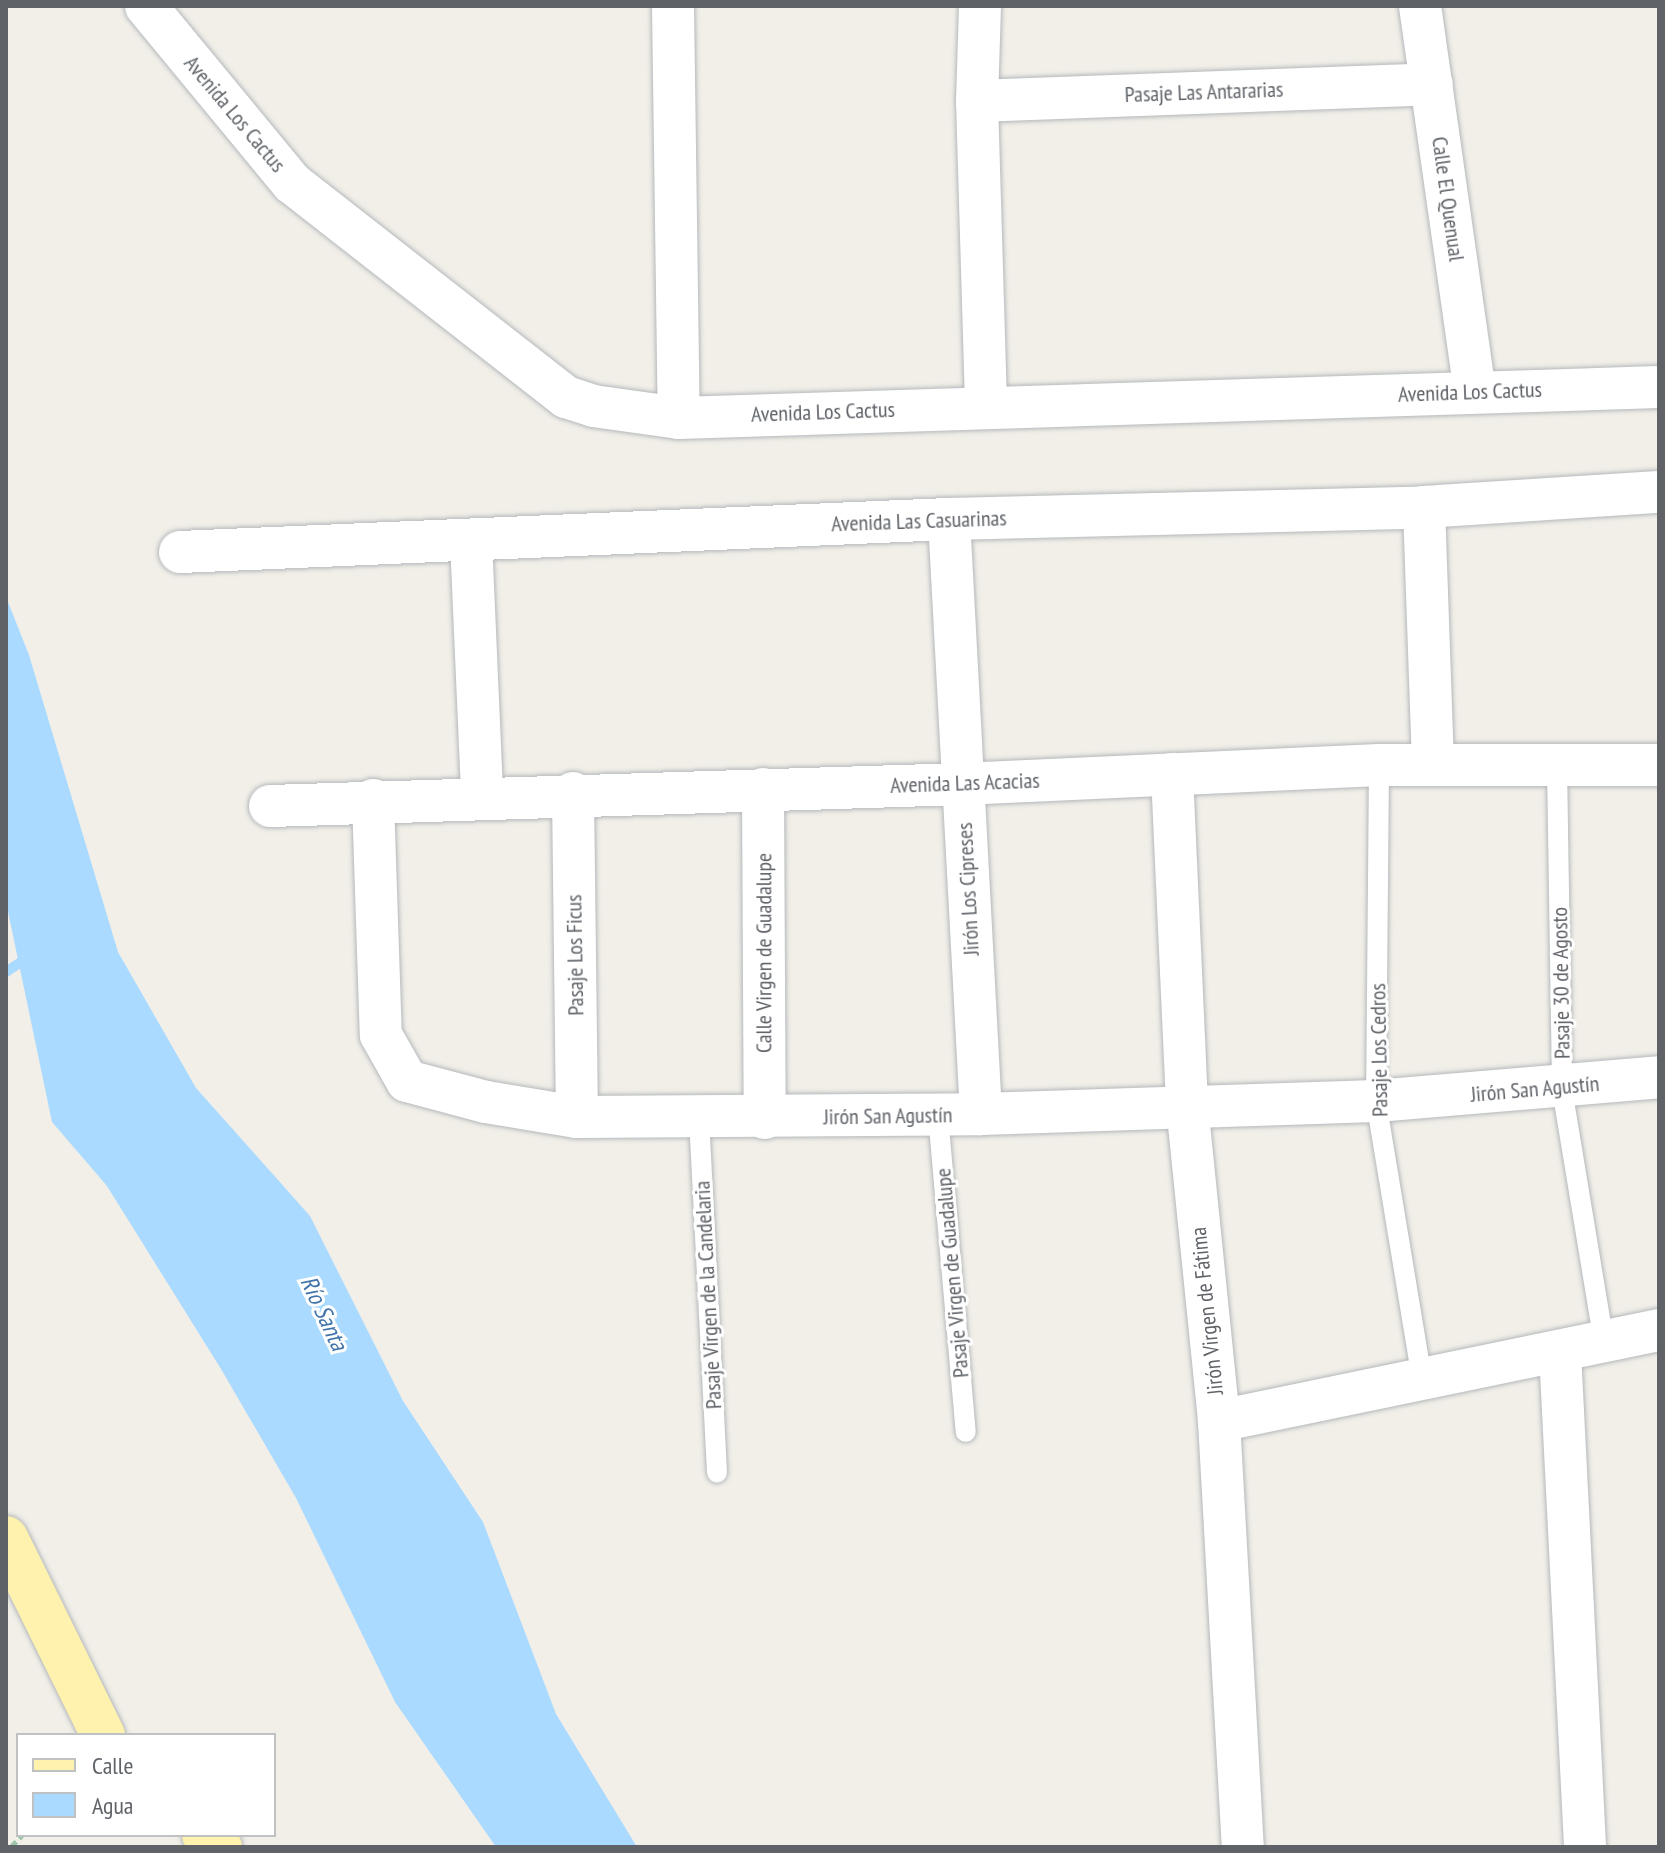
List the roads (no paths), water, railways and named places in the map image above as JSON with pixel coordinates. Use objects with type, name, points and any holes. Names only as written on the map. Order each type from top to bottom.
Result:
[{"type":"main road","points":[[6,1538],[102,1733]]},
{"type":"street","name":"Avenida Los Cactus","points":[[146,6],[292,183],[566,397],[679,418],[1659,387]]},
{"type":"street","points":[[673,6],[679,418]]},
{"type":"street","points":[[980,6],[977,101],[986,406]]},
{"type":"street","name":"Calle El Quenual","points":[[1420,6],[1475,392]]},
{"type":"street","name":"Pasaje Las Antararias","points":[[977,101],[1432,84]]},
{"type":"street","name":"Avenida Las Casuarinas","points":[[180,552],[949,519],[1424,507],[1659,492]]},
{"type":"street","points":[[1424,507],[1433,765]]},
{"type":"street","name":"Jirón Los Cipreses","points":[[949,519],[981,1114]]},
{"type":"street","points":[[471,540],[482,796]]},
{"type":"street","name":"Avenida Las Acacias","points":[[270,806],[573,793],[962,784],[1379,765],[1659,765]]},
{"type":"street","name":"Jirón Virgen de Fátima","points":[[1172,774],[1187,1105],[1219,1421],[1243,1847]]},
{"type":"street","name":"Calle Virgen de Guadalupe","points":[[763,789],[765,1118]]},
{"type":"street","name":"Pasaje Los Ficus","points":[[573,793],[577,1117]]},
{"type":"street","name":"Jirón San Agustín","points":[[373,800],[378,1010],[391,1059],[407,1081],[486,1102],[577,1117],[938,1115],[1376,1101],[1562,1089],[1659,1077]]},
{"type":"street","points":[[1219,1421],[1659,1330]]},
{"type":"street","points":[[1560,1352],[1585,1847]]},
{"type":"lane","name":"Pasaje Los Cedros","points":[[1379,765],[1376,1101],[1422,1380]]},
{"type":"lane","name":"Pasaje 30 de Agosto","points":[[1557,765],[1562,1089],[1604,1342]]},
{"type":"lane","name":"Pasaje Virgen de Guadalupe","points":[[938,1115],[966,1432]]},
{"type":"lane","name":"Pasaje Virgen de la Candelaria","points":[[699,1117],[717,1473]]},
{"type":"water","name":"Río Santa","points":[[6,597],[29,655],[118,952],[196,1088],[310,1216],[403,1401],[483,1522],[556,1714],[637,1847],[496,1847],[395,1702],[296,1498],[221,1369],[107,1186],[52,1122],[6,902]]},
{"type":"waterway","points":[[6,972],[28,957]]}]
